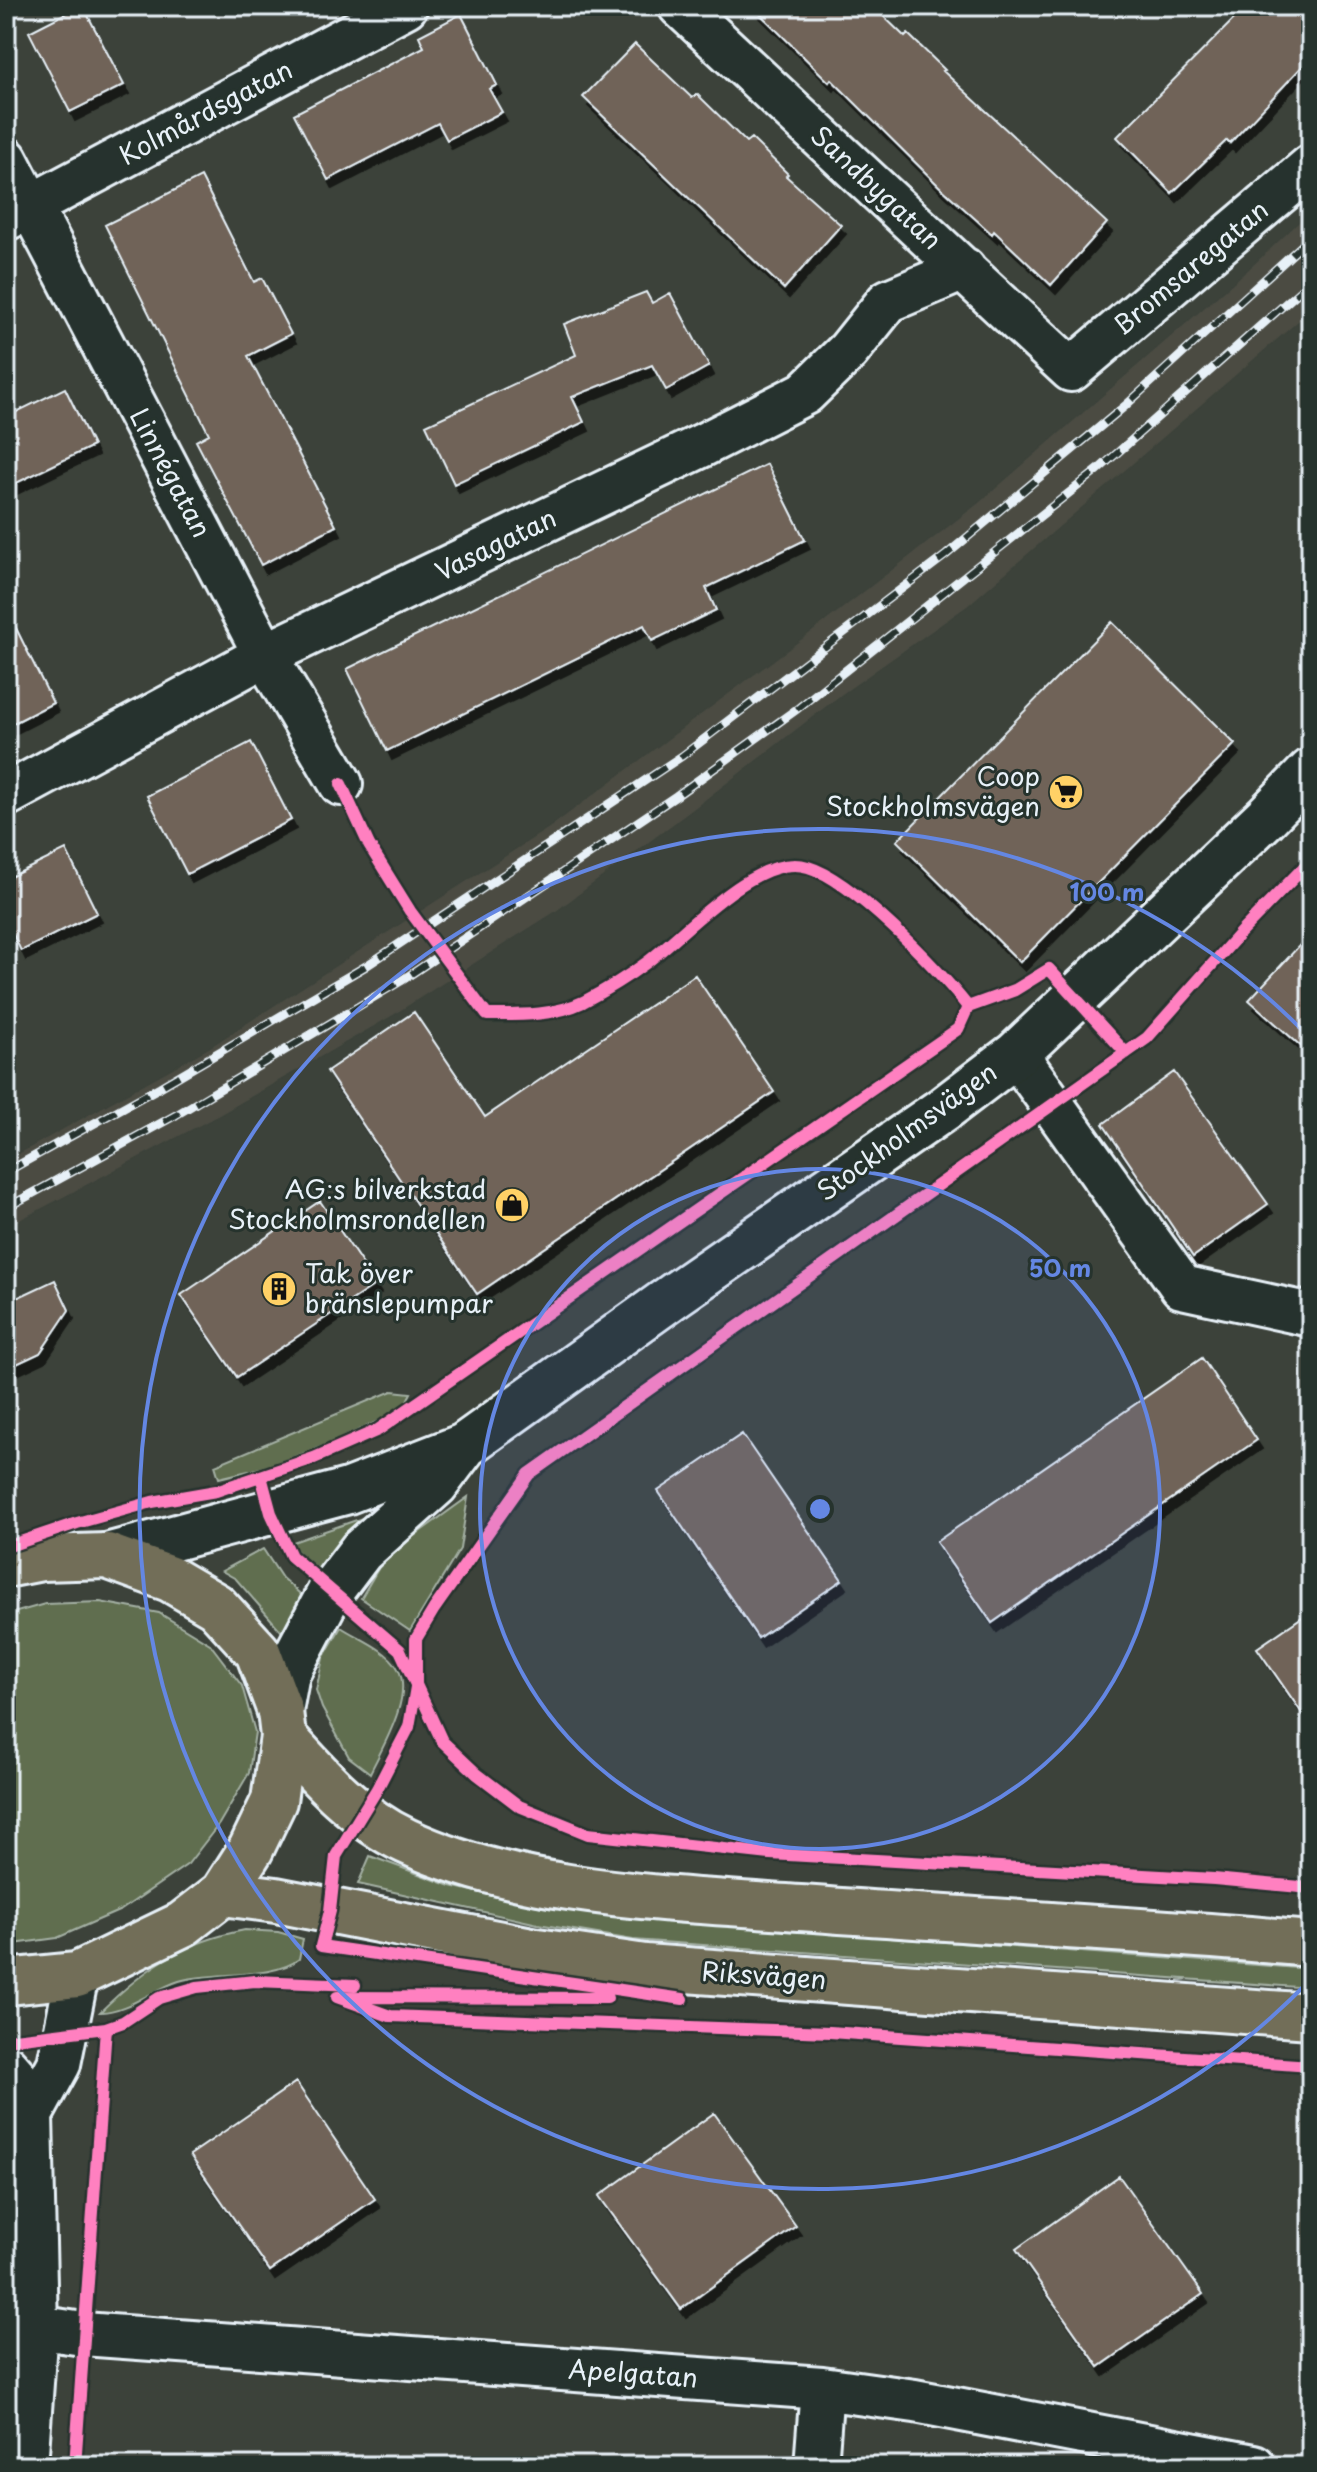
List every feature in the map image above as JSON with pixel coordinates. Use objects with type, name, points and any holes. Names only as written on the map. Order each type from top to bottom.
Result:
[{"type":"highway","points":[[6,1565],[42,1558],[107,1556],[170,1579],[216,1606],[258,1652],[281,1723],[337,1793],[361,1813],[404,1840],[444,1857],[537,1882],[658,1898],[1311,1944]]},
{"type":"highway","points":[[6,1982],[77,1975],[183,1924],[223,1893],[251,1849],[274,1801],[281,1723]]},
{"type":"highway","name":"Riksvägen","points":[[223,1893],[276,1900],[537,1951],[645,1967],[1311,2016]]},
{"type":"main road","name":"Stockholmsvägen","points":[[107,1556],[348,1491],[464,1446],[676,1294],[945,1108],[1016,1054],[1311,771]]},
{"type":"main road","name":"Stockholmsvägen","points":[[281,1723],[287,1673],[330,1592],[361,1551],[436,1484],[464,1446]]},
{"type":"street","name":"Kolmårdsgatan","points":[[19,213],[406,6]]},
{"type":"street","name":"Sandbygatan","points":[[680,6],[1071,370]]},
{"type":"street","name":"Linnégatan","points":[[6,159],[19,213],[265,655],[341,784]]},
{"type":"street","name":"Bromsaregatan","points":[[1071,370],[1311,166]]},
{"type":"street","name":"Vasagatan","points":[[6,795],[265,655],[805,393],[848,351],[888,301],[964,269]]},
{"type":"street","points":[[1016,1054],[1182,1287],[1311,1315]]},
{"type":"street","points":[[31,2115],[59,2064],[77,1975]]},
{"type":"street","points":[[6,2066],[15,2076],[31,2115],[21,2330],[26,2466]]},
{"type":"street","name":"Apelgatan","points":[[21,2330],[822,2388],[915,2401],[1254,2466]]},
{"type":"street","points":[[816,2466],[822,2388]]},
{"type":"shaded area","points":[[1311,211],[1311,310],[967,606],[842,694],[556,911],[393,1015],[219,1115],[6,1227],[6,1161],[209,1048],[549,828],[979,503],[1249,269]]},
{"type":"green space","points":[[392,1391],[411,1393],[402,1410],[329,1444],[269,1466],[219,1478],[215,1465]]},
{"type":"green space","points":[[468,1497],[460,1549],[410,1631],[361,1598],[385,1557]]},
{"type":"green space","points":[[377,1513],[325,1573],[306,1561],[290,1543]]},
{"type":"green space","points":[[263,1549],[282,1578],[306,1599],[292,1634],[282,1632],[236,1579],[222,1571]]},
{"type":"green space","points":[[100,1602],[159,1613],[210,1644],[242,1686],[255,1732],[249,1773],[219,1824],[188,1864],[121,1910],[57,1938],[6,1945],[6,1615],[45,1604]]},
{"type":"green space","points":[[341,1627],[386,1654],[402,1678],[400,1706],[395,1721],[370,1773],[349,1757],[322,1708],[316,1690],[323,1658]]},
{"type":"green space","points":[[370,1856],[451,1886],[538,1906],[635,1919],[1311,1969],[1311,1988],[633,1940],[538,1924],[358,1884]]},
{"type":"green space","points":[[245,1930],[278,1932],[303,1939],[299,1959],[288,1966],[259,1973],[179,1981],[119,2009],[100,2012],[133,1982],[166,1959],[202,1942]]},
{"type":"building","points":[[83,6],[124,85],[70,112],[29,32]]},
{"type":"building","points":[[752,6],[873,6],[905,37],[908,34],[943,71],[1107,223],[1051,285],[994,231],[992,234],[939,186]]},
{"type":"building","points":[[1247,6],[1311,6],[1311,57],[1230,143],[1227,140],[1172,193],[1117,137]]},
{"type":"building","points":[[461,14],[497,85],[489,89],[502,112],[447,140],[438,123],[328,180],[294,114],[424,47],[419,36]]},
{"type":"building","points":[[635,44],[692,98],[697,94],[746,142],[751,138],[788,174],[786,176],[841,225],[784,289],[583,97]]},
{"type":"building","points":[[201,177],[254,282],[262,278],[291,334],[248,356],[336,526],[261,565],[196,441],[209,434],[105,225]]},
{"type":"building","points":[[646,292],[652,303],[670,293],[709,366],[666,390],[652,365],[572,397],[584,422],[454,484],[426,425],[576,355],[564,324]]},
{"type":"building","points":[[65,388],[93,446],[6,488],[6,417]]},
{"type":"building","points":[[767,464],[805,540],[706,588],[716,610],[652,641],[644,625],[387,751],[347,669]]},
{"type":"building","points":[[6,608],[53,703],[6,727]]},
{"type":"building","name":"Coop Stockholmsvägen","points":[[1112,622],[1235,744],[1020,962],[897,841]]},
{"type":"building","points":[[251,742],[291,820],[187,874],[147,796]]},
{"type":"building","points":[[66,850],[97,913],[21,951],[6,920],[6,879]]},
{"type":"building","points":[[1311,933],[1311,1055],[1249,1000]]},
{"type":"building","name":"AG:s bilverkstad Stockholmsrondellen","points":[[695,975],[774,1092],[477,1294],[327,1071],[414,1012],[485,1117]]},
{"type":"building","points":[[1174,1072],[1268,1204],[1193,1257],[1103,1124]]},
{"type":"building","name":"Tak över bränslepumpar","points":[[320,1201],[376,1284],[237,1377],[181,1295]]},
{"type":"building","points":[[55,1280],[69,1310],[40,1353],[6,1369],[6,1303]]},
{"type":"building","points":[[1202,1358],[1257,1440],[992,1623],[936,1542]]},
{"type":"building","points":[[742,1434],[842,1580],[758,1638],[658,1491]]},
{"type":"building","points":[[1311,1611],[1311,1726],[1257,1648]]},
{"type":"building","points":[[296,2082],[375,2199],[270,2271],[190,2155]]},
{"type":"building","points":[[714,2113],[796,2226],[681,2309],[599,2196]]},
{"type":"building","points":[[1119,2176],[1203,2294],[1099,2367],[1016,2249]]},
{"type":"railway","points":[[6,1172],[160,1087],[366,966],[682,756],[946,555],[1125,406],[1311,237]]},
{"type":"railway","points":[[6,1208],[176,1115],[401,981],[676,796],[797,709],[1098,470],[1311,281]]},
{"type":"cycle path","points":[[6,1547],[152,1502],[216,1491],[314,1458],[378,1430],[958,1029],[968,1007],[916,949],[848,889],[808,867],[788,865],[744,883],[646,963],[583,1002],[548,1012],[487,1015],[410,911],[369,845],[341,784]]},
{"type":"cycle path","points":[[683,1999],[321,1946],[330,1911],[336,1856],[377,1789],[409,1727],[416,1687],[416,1639],[529,1474],[1147,1038],[1241,932],[1311,860]]},
{"type":"cycle path","points":[[968,1007],[1015,990],[1049,969],[1126,1053]]},
{"type":"cycle path","points":[[261,1476],[271,1513],[291,1556],[400,1650],[442,1741],[477,1774],[519,1806],[588,1834],[770,1854],[1214,1879],[1311,1888]]},
{"type":"cycle path","points":[[6,2040],[106,2028],[123,2022],[159,1998],[197,1987],[255,1981],[355,1985]]},
{"type":"cycle path","points":[[607,1998],[337,1997],[390,2016],[830,2032],[1311,2066]]},
{"type":"cycle path","points":[[75,2466],[106,2028]]},
{"type":"place","name":"Coop Stockholmsvägen","points":[[1066,792]]},
{"type":"place","name":"AG:s bilverkstad Stockholmsrondellen","points":[[512,1205]]},
{"type":"place","name":"Tak över bränslepumpar","points":[[279,1289]]}]
